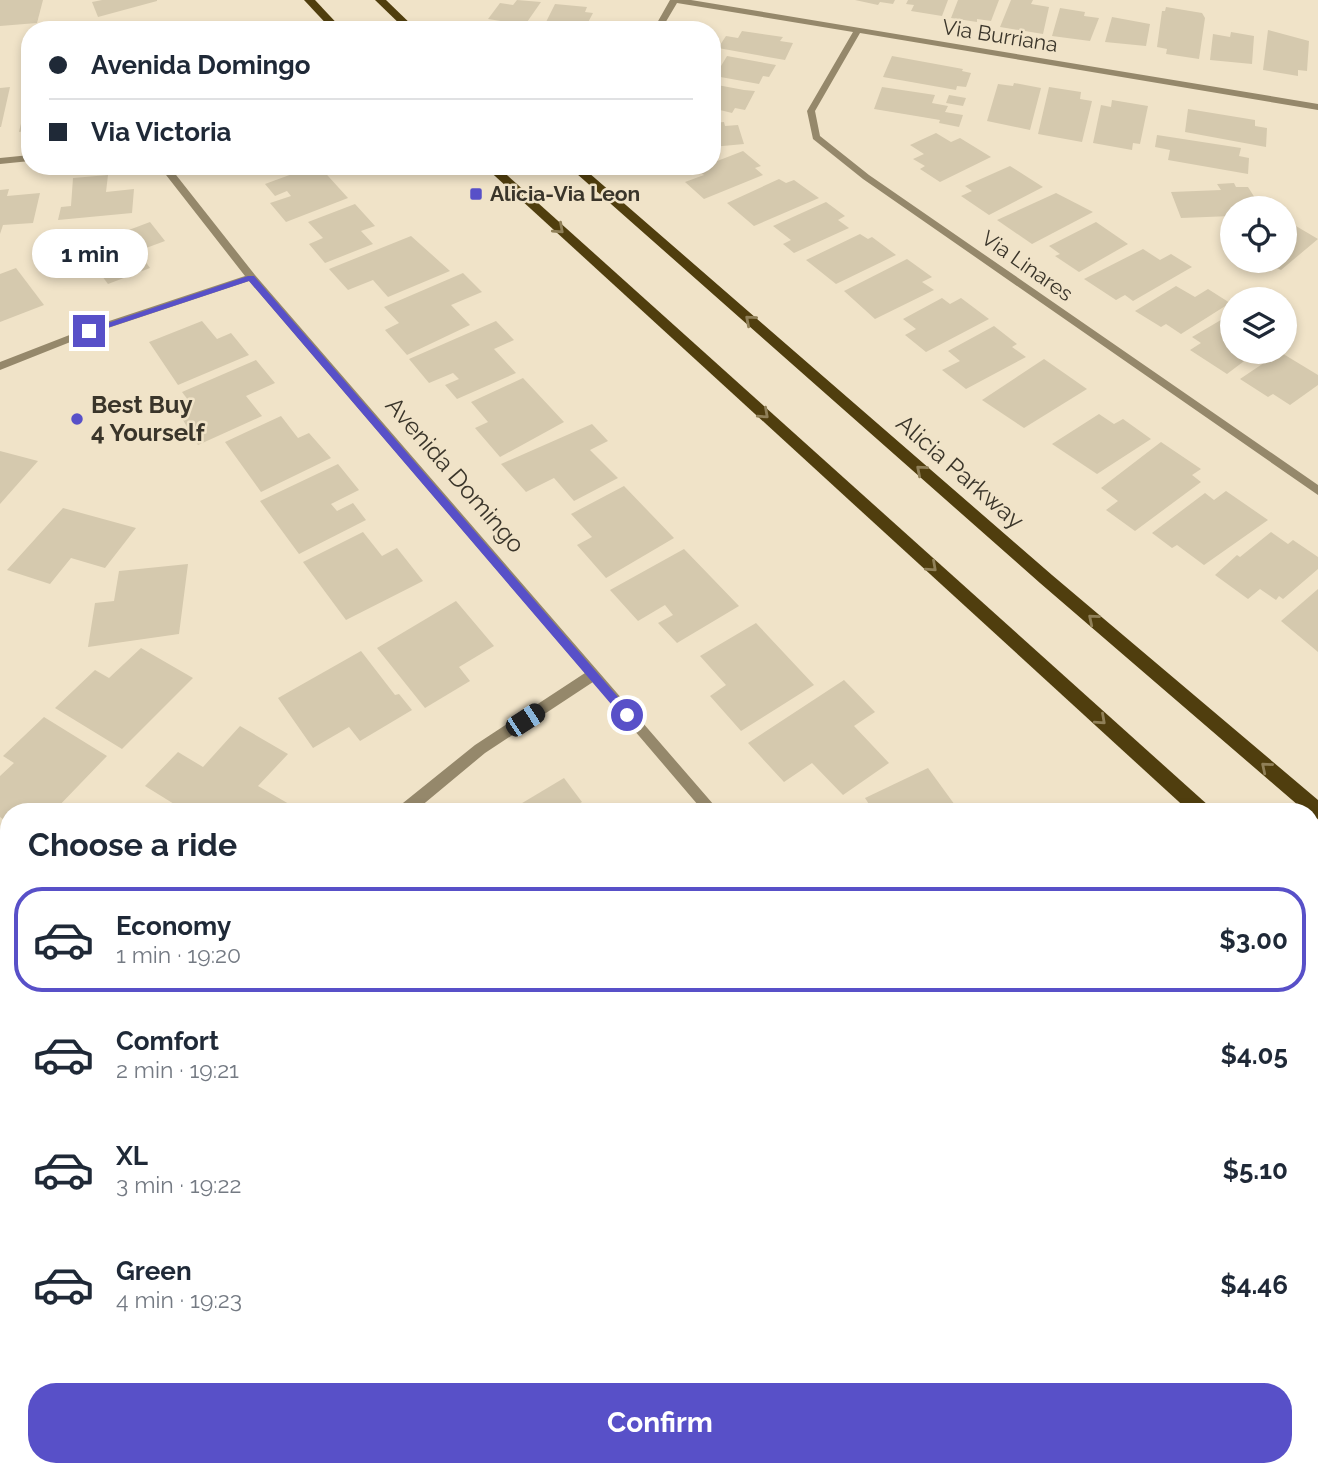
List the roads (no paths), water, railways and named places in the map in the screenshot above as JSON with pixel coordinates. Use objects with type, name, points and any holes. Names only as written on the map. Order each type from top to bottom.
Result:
[{"type":"main road","points":[[309,0],[329,21]]},
{"type":"main road","points":[[380,0],[402,21]]},
{"type":"main road","points":[[500,175],[1193,803]]},
{"type":"main road","name":"Alicia Parkway","points":[[584,175],[1046,579],[1309,803]]},
{"type":"street","points":[[662,21],[675,0]]},
{"type":"street","name":"Via Burriana","points":[[675,0],[1318,107]]},
{"type":"street","name":"Via Linares","points":[[858,30],[811,111],[816,137],[866,177],[1318,491]]},
{"type":"street","points":[[0,161],[21,159]]},
{"type":"street","name":"Avenida Domingo","points":[[171,175],[251,277],[592,676],[705,803]]},
{"type":"street","points":[[0,366],[89,331],[251,277]]},
{"type":"street","points":[[414,803],[480,749],[592,676]]},
{"type":"place","name":"Alicia-Via Leon","points":[[476,194]]},
{"type":"place","name":"Best Buy 4 Yourself","points":[[77,419]]}]
